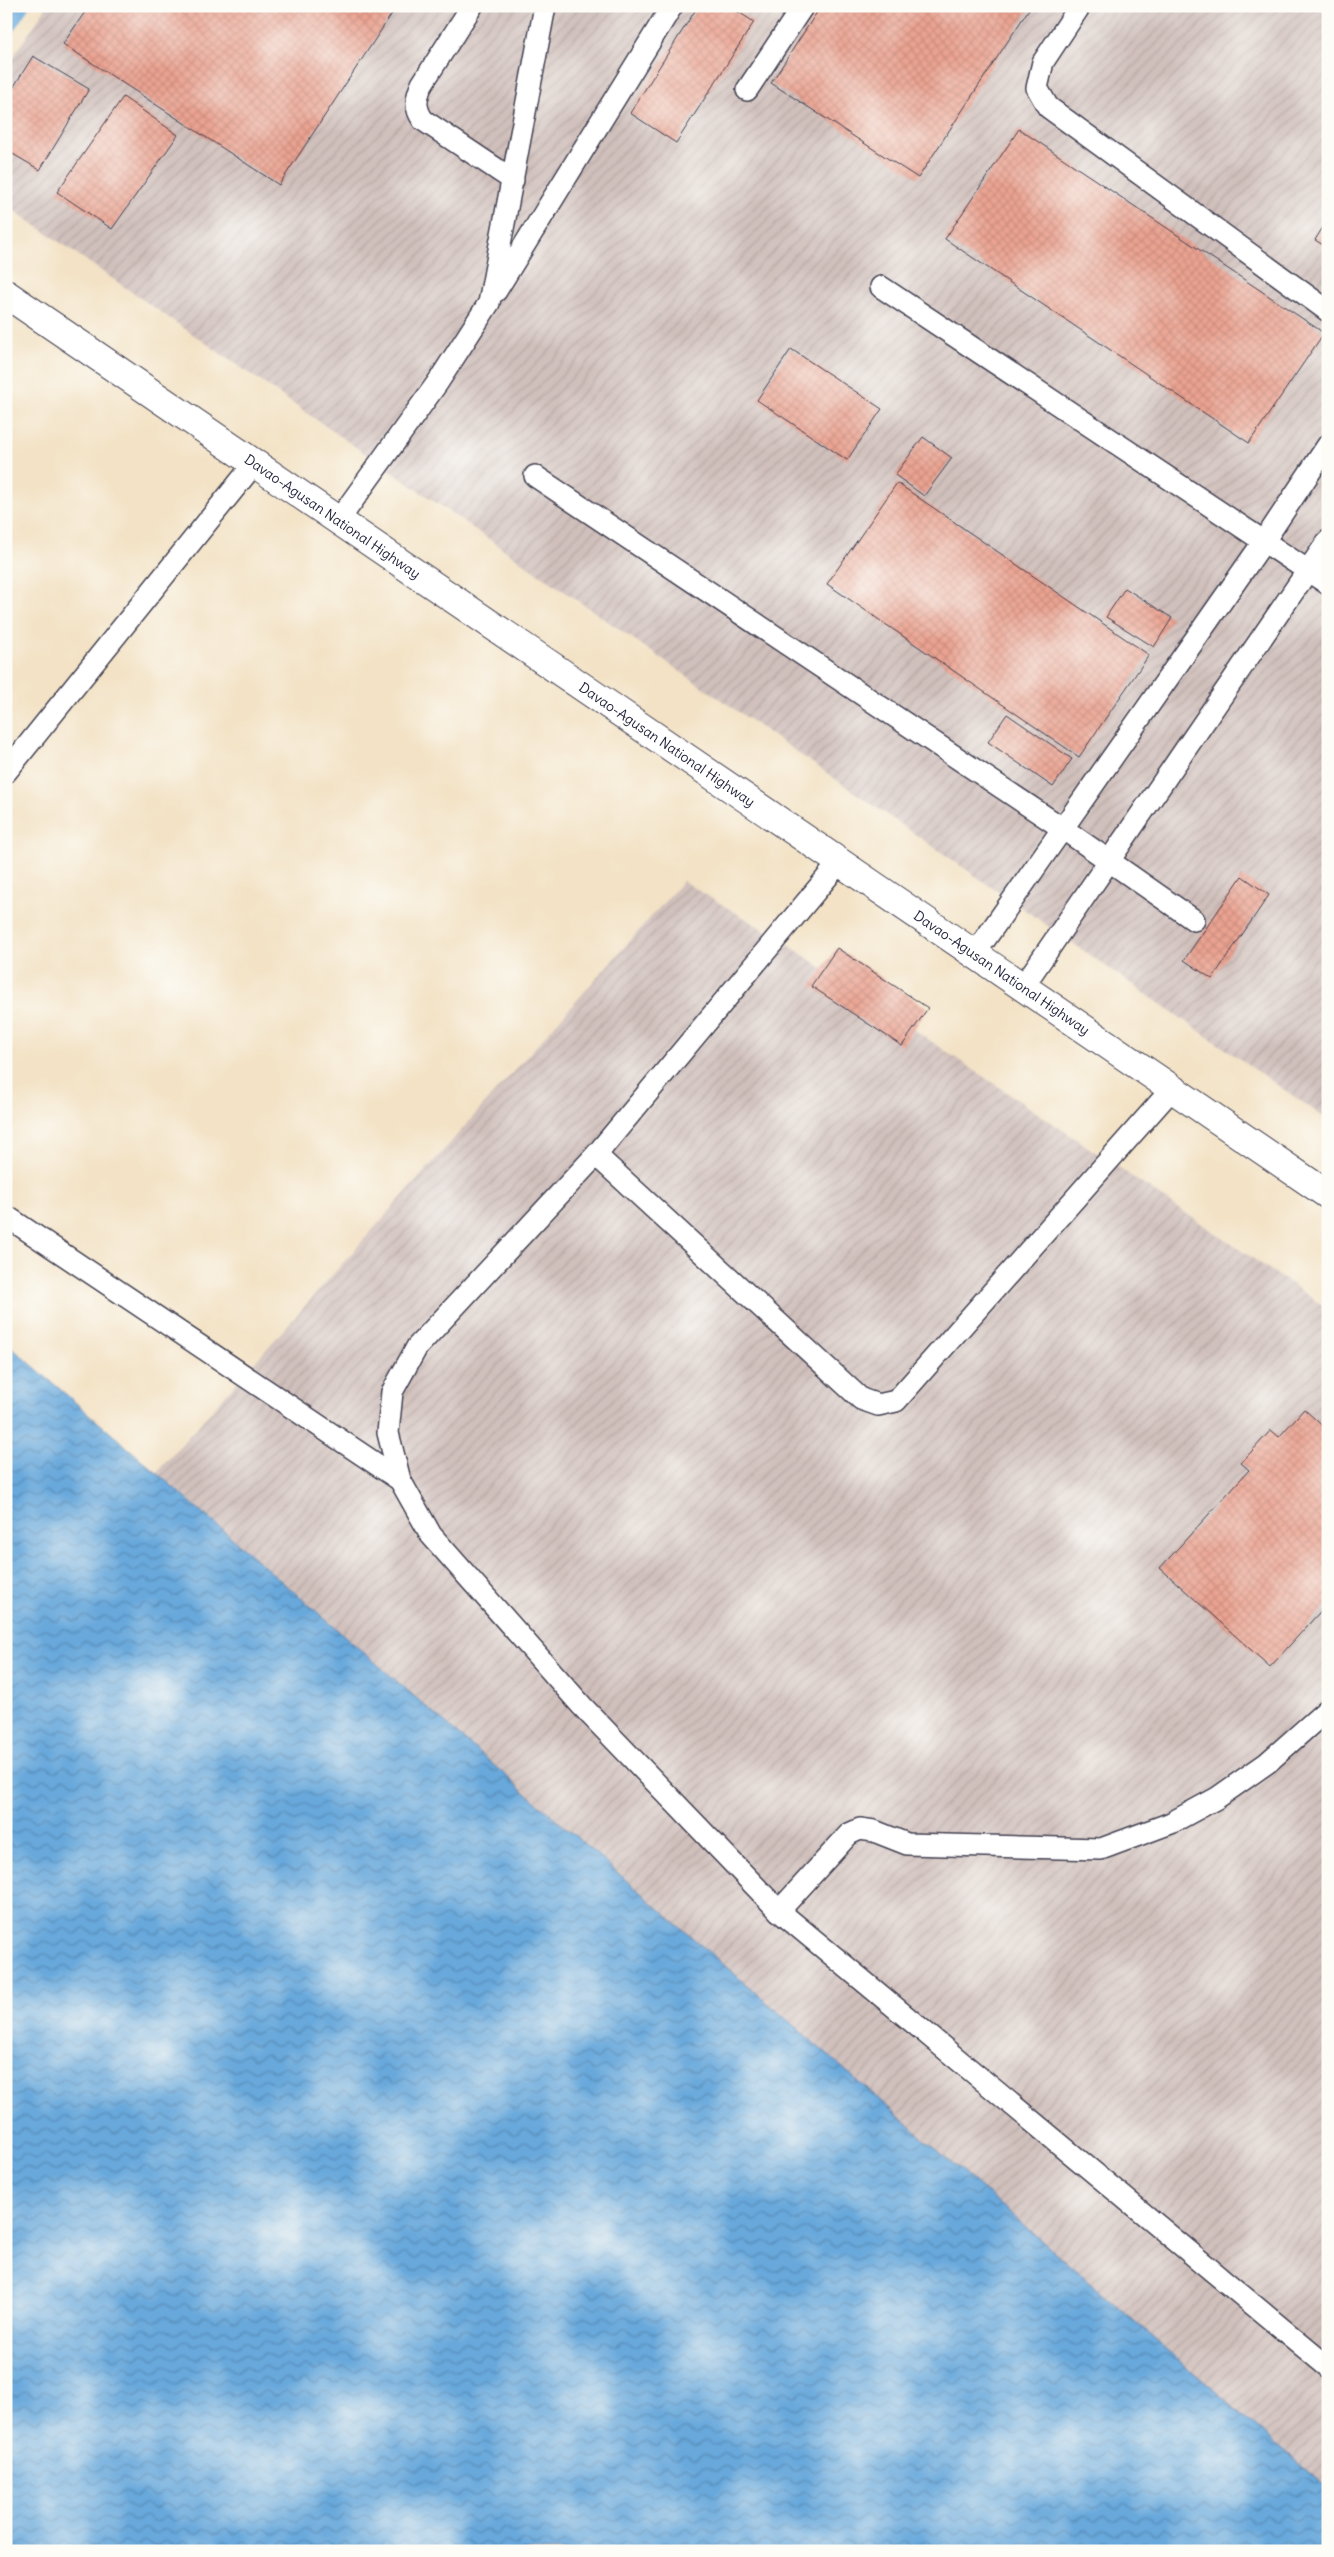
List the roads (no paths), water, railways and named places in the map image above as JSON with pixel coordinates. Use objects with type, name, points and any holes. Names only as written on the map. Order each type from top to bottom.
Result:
[{"type":"highway","name":"Davao-Agusan National Highway","points":[[6,294],[1328,1195]]},
{"type":"lane","points":[[472,6],[422,84],[417,97],[416,109],[423,120],[513,180]]},
{"type":"lane","points":[[489,302],[545,6]]},
{"type":"lane","points":[[338,521],[438,382],[672,6]]},
{"type":"lane","points":[[747,90],[803,6]]},
{"type":"lane","points":[[1080,6],[1043,62],[1038,88],[1048,107],[1063,120],[1328,311]]},
{"type":"lane","points":[[881,287],[1328,584]]},
{"type":"lane","points":[[974,955],[1264,541],[1328,445]]},
{"type":"lane","points":[[6,772],[254,464]]},
{"type":"lane","points":[[535,476],[1062,828],[1108,862],[1194,920]]},
{"type":"lane","points":[[1022,988],[1328,541]]},
{"type":"lane","points":[[839,863],[596,1155],[418,1347],[392,1392],[388,1433],[400,1480],[431,1535],[582,1706],[779,1911],[1328,2367]]},
{"type":"lane","points":[[596,1155],[861,1399],[878,1405],[896,1401],[1172,1090]]},
{"type":"lane","points":[[6,1216],[400,1480]]},
{"type":"lane","points":[[779,1911],[849,1834],[860,1829],[874,1831],[907,1844],[1101,1849],[1172,1823],[1217,1798],[1267,1763],[1328,1709]]},
{"type":"water","points":[[6,1342],[1328,2489],[1328,2551],[6,2551]]},
{"type":"waterway","points":[[6,32],[23,6]]}]
